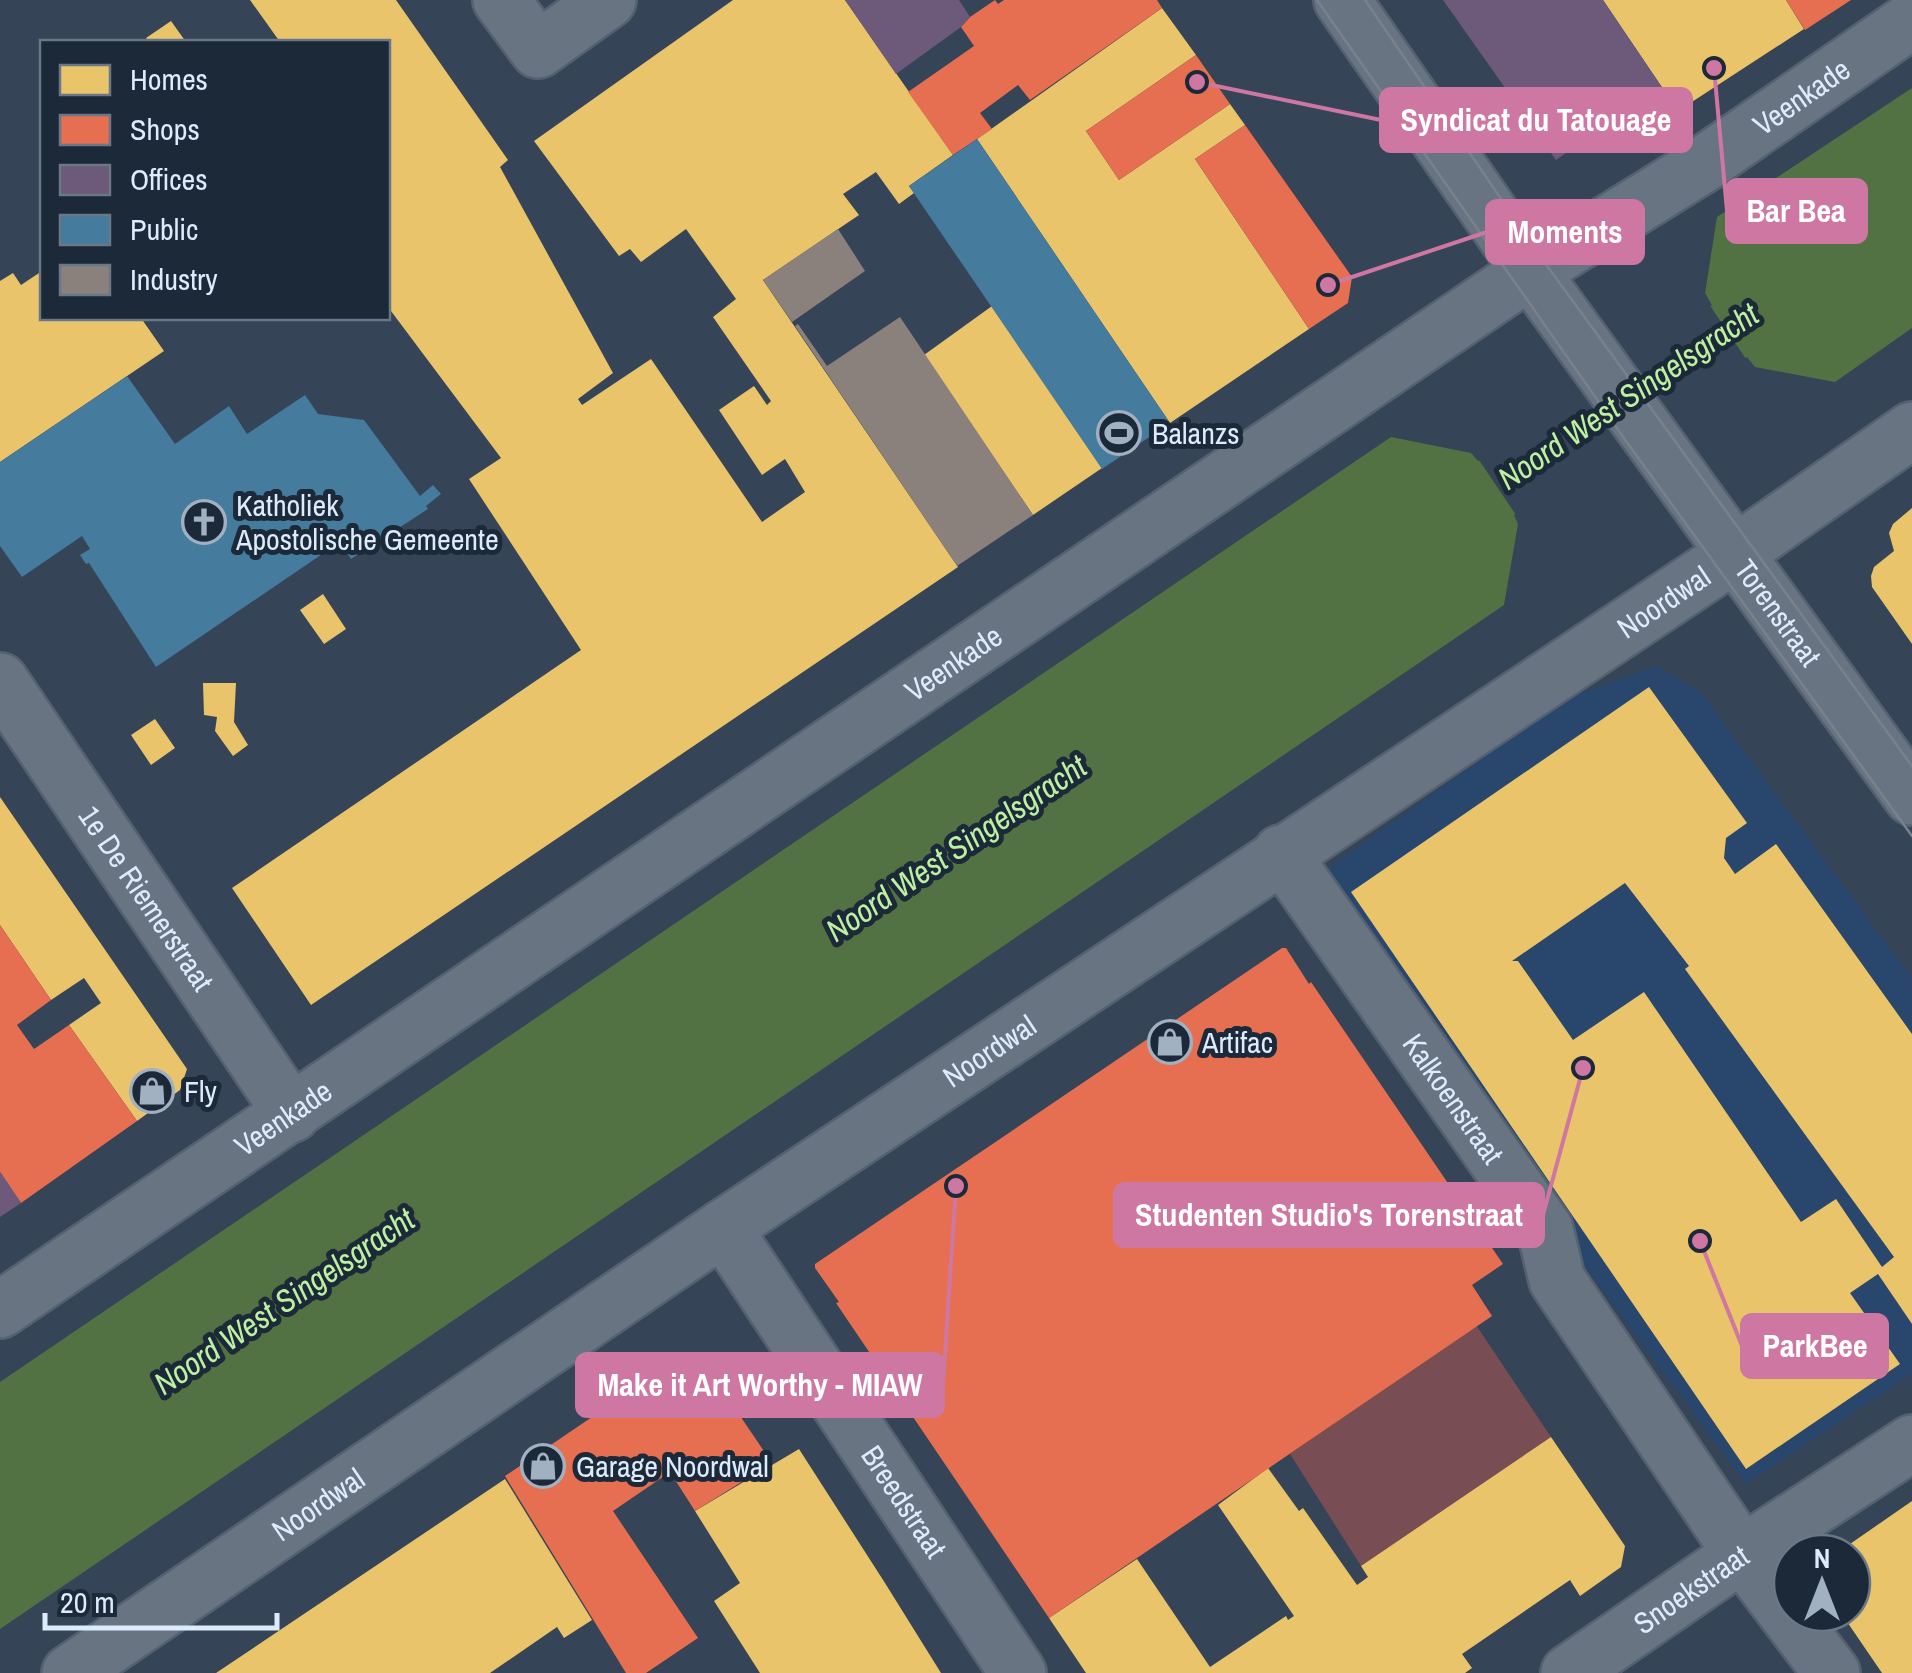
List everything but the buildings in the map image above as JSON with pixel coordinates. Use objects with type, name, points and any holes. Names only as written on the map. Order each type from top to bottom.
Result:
[{"type":"street","points":[[501,0],[538,50],[608,0]]},
{"type":"street","name":"Torenstraat","points":[[1342,0],[1531,272],[1912,797]]},
{"type":"street","name":"Veenkade","points":[[0,1310],[1531,272],[1704,164],[1912,20]]},
{"type":"street","name":"Noordwal","points":[[70,1673],[723,1228],[1735,553],[1912,430]]},
{"type":"street","name":"1e De Riemerstraat","points":[[0,681],[292,1114]]},
{"type":"street","name":"Kalkoenstraat","points":[[1281,853],[1545,1229],[1557,1280],[1742,1554],[1832,1673]]},
{"type":"street","name":"Breedstraat","points":[[723,1228],[1018,1673]]},
{"type":"street","name":"Snoekstraat","points":[[1569,1673],[1912,1443]]},
{"type":"shaded area","points":[[1657,666],[1701,693],[1912,978],[1912,1374],[1746,1484],[1593,1278],[1321,873],[1569,697]]},
{"type":"shaded area","points":[[1476,1325],[1551,1437],[1361,1566],[1290,1454]]},
{"type":"water","name":"Noord West Singelsgracht","points":[[1912,88],[1912,328],[1835,382],[1755,367],[1747,357],[1514,515],[1518,524],[1504,605],[0,1629],[0,1382],[1391,437],[1471,453],[1478,461],[1712,305],[1705,293],[1717,217]]},
{"type":"pier","points":[[1709,304],[1746,359],[1516,515],[1479,460]]},
{"type":"tram line","points":[[1317,0],[1626,441],[1912,836]]},
{"type":"tram line","points":[[1365,0],[1545,263],[1912,766]]},
{"type":"place","name":"Bar Bea","points":[[1714,68]]},
{"type":"place","name":"Syndicat du Tatouage","points":[[1197,82]]},
{"type":"place","name":"Moments","points":[[1328,285]]},
{"type":"place","name":"Balanzs","points":[[1119,433]]},
{"type":"place","name":"Katholiek Apostolische Gemeente","points":[[204,522]]},
{"type":"place","name":"Artifac","points":[[1170,1042]]},
{"type":"place","name":"Studenten Studio's Torenstraat","points":[[1583,1068]]},
{"type":"place","name":"Fly","points":[[152,1091]]},
{"type":"place","name":"Make it Art Worthy - MIAW","points":[[956,1186]]},
{"type":"place","name":"ParkBee","points":[[1700,1241]]},
{"type":"place","name":"Garage Noordwal","points":[[543,1466]]}]
